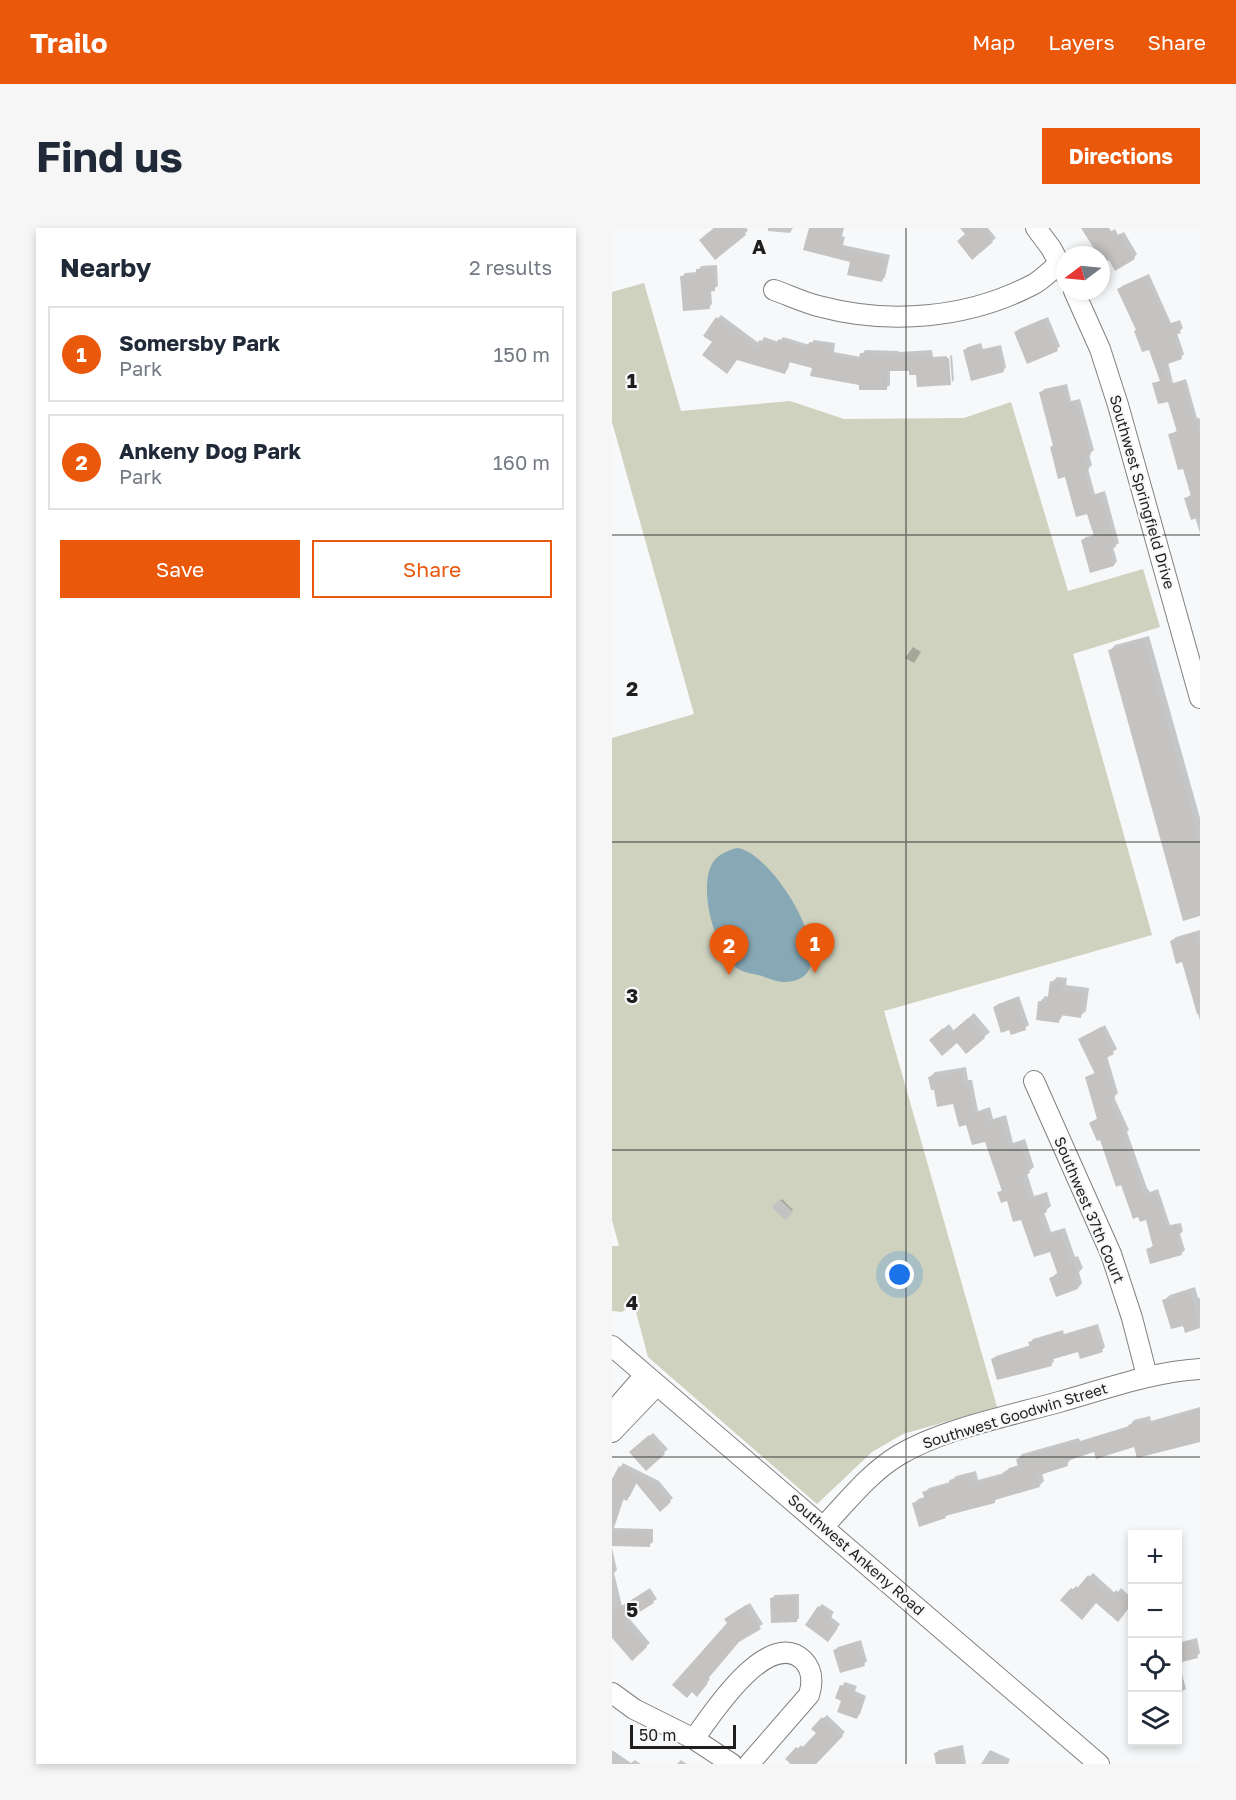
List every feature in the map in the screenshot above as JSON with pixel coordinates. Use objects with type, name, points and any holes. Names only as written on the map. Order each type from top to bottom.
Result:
[{"type":"street","points":[[1036,228],[1056,258]]},
{"type":"street","points":[[774,290],[818,306],[874,315],[949,314],[987,304],[1056,272]]},
{"type":"street","name":"Southwest Springfield Drive","points":[[1078,300],[1100,349],[1118,405],[1200,698]]},
{"type":"street","name":"Southwest 37th Court","points":[[1034,1081],[1111,1254],[1132,1318],[1147,1376]]},
{"type":"street","name":"Southwest Ankeny Road","points":[[612,1346],[1099,1764]]},
{"type":"street","name":"Southwest Goodwin Street","points":[[823,1527],[882,1466],[918,1445],[1147,1376],[1200,1369]]},
{"type":"street","points":[[612,1413],[651,1380]]},
{"type":"street","points":[[612,1432],[651,1380]]},
{"type":"street","points":[[694,1739],[732,1691],[760,1661],[779,1652],[791,1653],[802,1659],[808,1666],[812,1685],[809,1695],[749,1764]]},
{"type":"street","points":[[612,1693],[634,1709],[694,1739],[732,1764]]},
{"type":"green space","points":[[644,283],[681,411],[790,401],[844,419],[964,418],[1011,402],[1068,591],[1143,569],[1160,627],[1073,654],[1152,935],[884,1011],[997,1407],[903,1434],[872,1452],[817,1504],[648,1357],[631,1293],[631,1305],[622,1312],[612,1311],[612,1246],[619,1246],[612,1220],[612,738],[694,714],[612,422],[612,292]]},
{"type":"water","points":[[737,848],[752,854],[785,889],[808,935],[812,956],[807,973],[793,981],[778,981],[740,970],[731,962],[716,935],[708,902],[709,872],[719,856]]},
{"type":"building","points":[[714,228],[740,228],[746,235],[715,260],[699,240]]},
{"type":"building","points":[[809,228],[842,228],[839,239],[843,240],[841,248],[887,259],[882,282],[847,275],[850,262],[803,250]]},
{"type":"building","points":[[960,228],[982,228],[993,242],[972,260],[957,241],[965,234]]},
{"type":"building","points":[[1081,228],[1109,228],[1114,237],[1120,234],[1135,259],[1115,271],[1110,262],[1110,246],[1092,246]]},
{"type":"building","points":[[714,268],[715,291],[708,292],[710,309],[683,311],[680,276],[696,275],[696,269]]},
{"type":"building","points":[[1146,277],[1168,325],[1177,322],[1181,333],[1174,335],[1182,359],[1165,365],[1170,385],[1183,382],[1194,421],[1196,420],[1200,433],[1200,517],[1191,520],[1184,498],[1191,496],[1183,469],[1178,470],[1168,434],[1177,432],[1168,402],[1158,404],[1152,383],[1160,381],[1149,350],[1142,352],[1134,331],[1136,330],[1117,289]]},
{"type":"building","points":[[716,317],[757,348],[759,340],[777,345],[778,339],[808,348],[809,342],[833,346],[831,355],[859,360],[860,353],[896,355],[929,353],[930,359],[949,358],[951,385],[917,387],[916,375],[909,375],[909,371],[887,371],[887,390],[859,390],[859,385],[810,376],[812,368],[789,362],[785,374],[737,360],[727,374],[702,355],[712,342],[703,336]]},
{"type":"building","points":[[1044,319],[1058,351],[1027,364],[1014,332]]},
{"type":"building","points":[[978,345],[980,352],[997,347],[1004,372],[971,381],[963,350]]},
{"type":"building","points":[[1063,386],[1068,404],[1076,402],[1091,455],[1086,456],[1089,470],[1085,471],[1092,497],[1101,494],[1116,547],[1110,549],[1114,566],[1090,573],[1081,540],[1094,536],[1087,514],[1076,517],[1065,477],[1058,479],[1050,447],[1053,446],[1039,392]]},
{"type":"building","points":[[1144,640],[1200,841],[1200,916],[1183,921],[1108,650]]},
{"type":"building","points":[[1196,933],[1198,941],[1200,940],[1200,1013],[1197,1014],[1182,962],[1176,964],[1170,941]]},
{"type":"building","points":[[1050,981],[1063,983],[1062,990],[1084,993],[1081,1018],[1060,1015],[1059,1023],[1036,1020],[1038,1001],[1047,1003]]},
{"type":"building","points":[[1016,999],[1026,1030],[1011,1035],[1009,1030],[1001,1033],[993,1007]]},
{"type":"building","points":[[968,1018],[985,1038],[966,1054],[957,1043],[942,1056],[929,1040],[943,1028],[948,1035]]},
{"type":"building","points":[[1101,1027],[1114,1054],[1104,1059],[1115,1098],[1110,1100],[1126,1135],[1123,1136],[1143,1192],[1146,1195],[1155,1192],[1167,1228],[1177,1225],[1180,1236],[1177,1237],[1182,1255],[1150,1264],[1146,1249],[1153,1247],[1146,1220],[1140,1222],[1138,1217],[1133,1219],[1121,1185],[1116,1187],[1100,1140],[1097,1141],[1089,1123],[1097,1119],[1085,1077],[1095,1074],[1078,1039]]},
{"type":"building","points":[[962,1071],[964,1084],[968,1084],[973,1114],[985,1111],[988,1123],[1001,1119],[1009,1146],[1020,1143],[1030,1173],[1022,1176],[1029,1200],[1042,1196],[1047,1212],[1039,1215],[1046,1236],[1060,1232],[1070,1261],[1073,1260],[1078,1274],[1074,1276],[1078,1289],[1056,1297],[1049,1278],[1058,1275],[1050,1252],[1034,1257],[1021,1220],[1013,1222],[1007,1201],[1001,1203],[997,1192],[1002,1191],[985,1142],[972,1145],[966,1125],[959,1127],[953,1104],[937,1107],[934,1090],[931,1090],[928,1077]]},
{"type":"building","points":[[779,1199],[793,1212],[785,1220],[772,1208]]},
{"type":"building","points":[[1190,1292],[1200,1328],[1185,1333],[1183,1326],[1171,1329],[1162,1300]]},
{"type":"building","points":[[1095,1326],[1103,1352],[1080,1359],[1078,1352],[1050,1360],[1052,1366],[997,1380],[991,1359],[1030,1347],[1028,1342],[1060,1333],[1061,1337]]},
{"type":"building","points":[[1200,1409],[1200,1442],[1137,1458],[1134,1447],[1096,1459],[1094,1452],[1067,1461],[1068,1466],[1037,1476],[1040,1487],[995,1500],[995,1503],[945,1516],[946,1518],[919,1527],[912,1503],[925,1499],[922,1492],[950,1484],[949,1480],[971,1475],[973,1484],[1004,1475],[1003,1472],[1018,1467],[1016,1459],[1129,1428],[1128,1425],[1145,1420],[1146,1425]]},
{"type":"building","points":[[649,1435],[665,1454],[646,1471],[629,1452]]},
{"type":"building","points":[[619,1466],[655,1484],[671,1502],[660,1512],[636,1483],[627,1501],[623,1499],[614,1525],[612,1525],[612,1479]]},
{"type":"building","points":[[612,1531],[650,1532],[650,1547],[612,1546]]},
{"type":"building","points":[[1088,1575],[1112,1596],[1116,1590],[1128,1600],[1128,1609],[1118,1622],[1096,1603],[1082,1620],[1060,1600],[1071,1588],[1075,1591]]},
{"type":"building","points":[[646,1591],[654,1603],[625,1621],[647,1647],[632,1661],[612,1638],[612,1606],[615,1610]]},
{"type":"building","points":[[796,1597],[797,1622],[771,1623],[770,1598]]},
{"type":"building","points":[[746,1605],[761,1629],[739,1642],[706,1681],[708,1683],[697,1697],[692,1692],[687,1698],[672,1685],[727,1623],[724,1619]]},
{"type":"building","points":[[818,1606],[832,1616],[828,1621],[838,1628],[828,1642],[805,1625]]},
{"type":"building","points":[[1193,1641],[1198,1658],[1182,1662],[1182,1644]]},
{"type":"building","points":[[857,1642],[865,1666],[840,1673],[833,1650]]},
{"type":"building","points":[[840,1685],[854,1690],[852,1695],[864,1699],[857,1719],[837,1712],[841,1701],[835,1698]]},
{"type":"building","points":[[822,1717],[843,1736],[816,1764],[791,1764],[785,1759],[796,1747],[800,1750],[816,1733],[811,1729]]},
{"type":"building","points":[[959,1748],[962,1764],[936,1764],[934,1753]]},
{"type":"place","name":"Somersby Park","points":[[815,973]]},
{"type":"place","name":"Ankeny Dog Park","points":[[729,975]]}]
